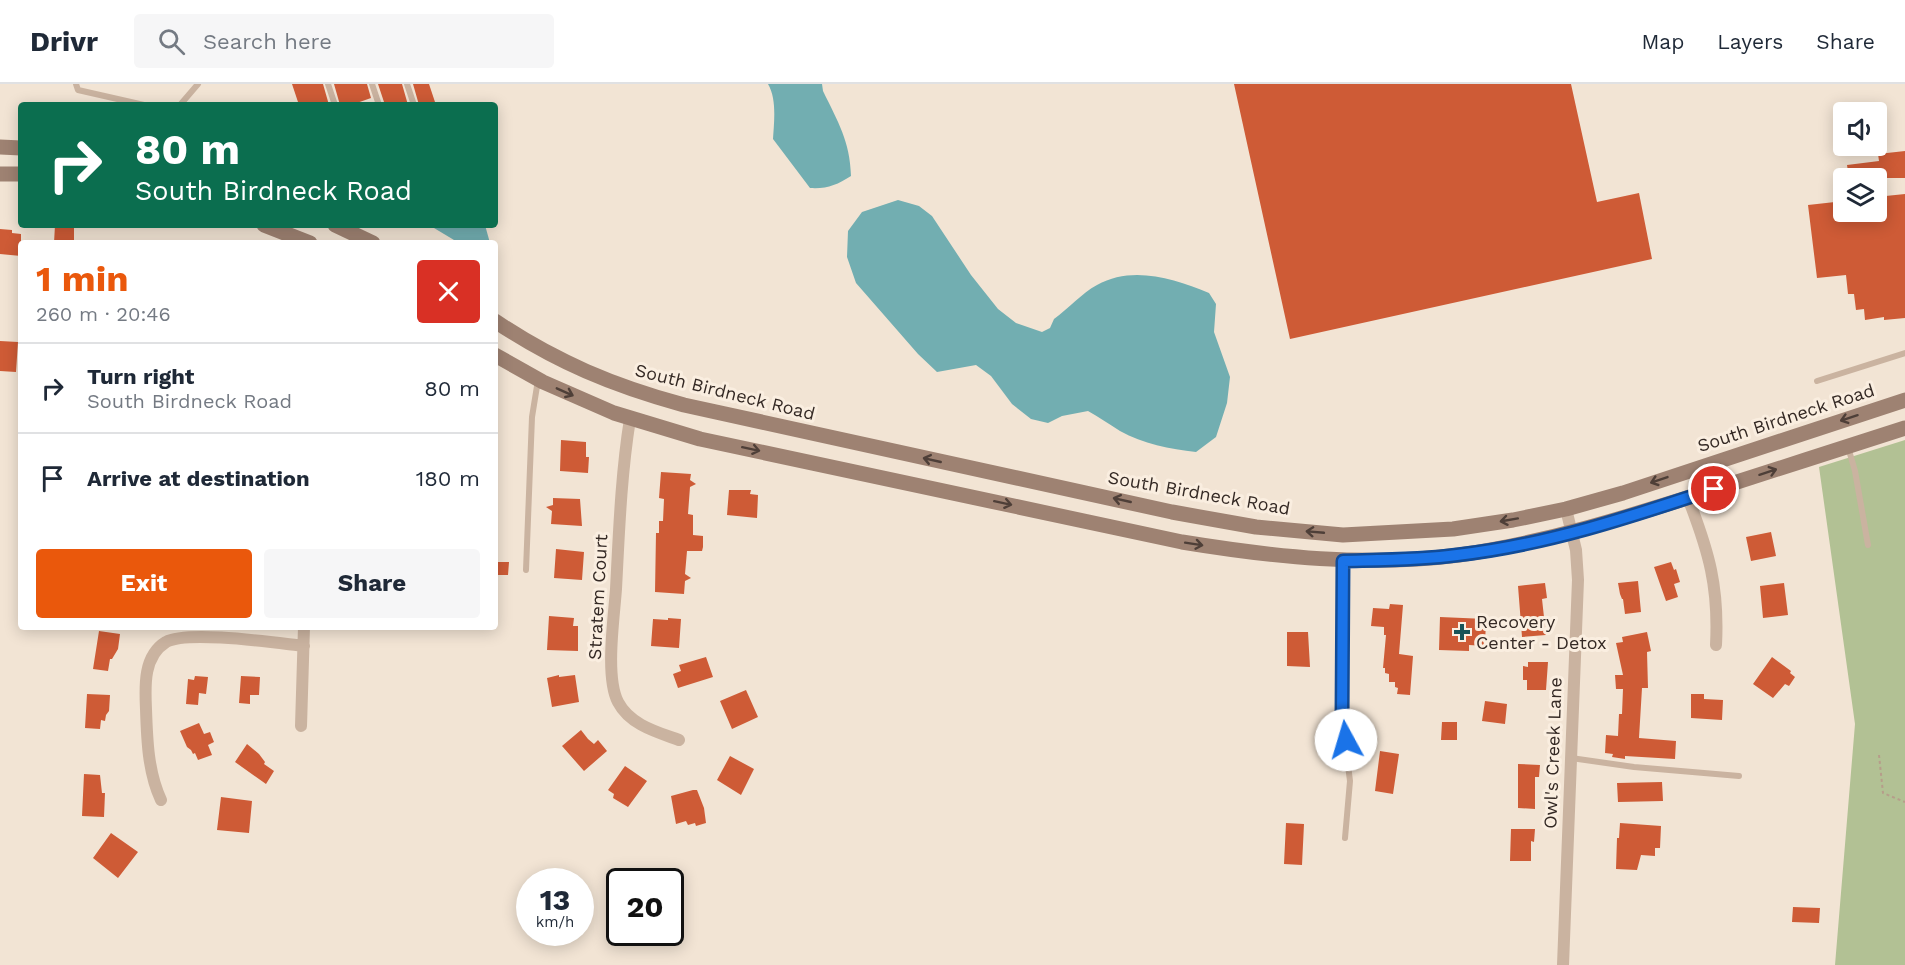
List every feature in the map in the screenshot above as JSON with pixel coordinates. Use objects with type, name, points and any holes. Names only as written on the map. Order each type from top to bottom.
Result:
[{"type":"main road","points":[[0,147],[18,148]]},
{"type":"main road","points":[[0,174],[18,174]]},
{"type":"main road","points":[[272,228],[302,240]]},
{"type":"main road","name":"South Birdneck Road","points":[[498,323],[554,356],[594,376],[633,391],[684,405],[1172,512],[1266,528],[1344,535],[1453,529],[1513,520],[1566,508],[1623,493],[1905,400]]},
{"type":"main road","points":[[498,357],[538,380],[630,419],[700,439],[1182,542],[1255,554],[1343,561],[1458,555],[1572,533],[1905,428]]},
{"type":"street","name":"Stratem Court","points":[[630,419],[622,475],[612,645],[613,690],[619,705],[630,717],[644,726],[679,740]]},
{"type":"street","points":[[1688,498],[1701,533],[1715,585],[1718,614],[1716,645]]},
{"type":"street","name":"Owl's Creek Lane","points":[[1563,965],[1578,580],[1576,550],[1566,508]]},
{"type":"street","points":[[1342,718],[1343,561]]},
{"type":"street","points":[[301,726],[304,630]]},
{"type":"street","points":[[161,800],[155,787],[150,765],[147,735],[145,682],[148,665],[155,653],[166,642],[183,638],[304,646]]},
{"type":"lane","points":[[76,84],[78,90],[131,102]]},
{"type":"lane","points":[[183,102],[198,84]]},
{"type":"lane","points":[[328,84],[334,102]]},
{"type":"lane","points":[[372,84],[378,102]]},
{"type":"lane","points":[[407,84],[413,102]]},
{"type":"lane","points":[[1817,381],[1905,353]]},
{"type":"lane","points":[[526,570],[532,417],[538,380]]},
{"type":"lane","points":[[1848,447],[1855,471],[1868,545]]},
{"type":"lane","points":[[1342,718],[1350,782],[1344,838]]},
{"type":"lane","points":[[1570,758],[1739,776]]},
{"type":"path","points":[[1879,755],[1884,793],[1905,802]]},
{"type":"green space","points":[[1905,440],[1905,965],[1835,965],[1855,724],[1819,467]]},
{"type":"water","points":[[768,84],[822,84],[846,142],[851,176],[832,186],[810,188],[773,139],[774,104]]},
{"type":"water","points":[[898,200],[919,206],[932,216],[971,275],[998,309],[1016,323],[1042,332],[1050,328],[1054,319],[1086,292],[1111,279],[1139,275],[1153,276],[1209,293],[1216,304],[1214,332],[1230,377],[1227,403],[1216,437],[1196,452],[1147,443],[1120,431],[1088,411],[1062,416],[1048,423],[1031,419],[1012,404],[991,376],[976,365],[937,372],[918,354],[856,283],[847,257],[848,231],[862,212]]},
{"type":"water","points":[[434,228],[486,228],[489,240],[454,240]]},
{"type":"building","points":[[292,84],[323,84],[328,102],[298,102]]},
{"type":"building","points":[[334,84],[367,84],[371,98],[360,102],[339,102]]},
{"type":"building","points":[[378,84],[402,84],[407,102],[384,102]]},
{"type":"building","points":[[413,84],[429,84],[435,102],[418,102]]},
{"type":"building","points":[[1234,84],[1571,84],[1597,202],[1639,193],[1652,259],[1290,339]]},
{"type":"building","points":[[1905,151],[1905,178],[1887,178],[1887,168],[1847,168],[1847,165],[1879,161],[1878,156],[1887,156],[1887,153]]},
{"type":"building","points":[[1905,194],[1905,318],[1884,320],[1884,317],[1865,320],[1864,309],[1856,310],[1854,294],[1848,294],[1846,275],[1817,278],[1808,205],[1833,202],[1833,222],[1887,222],[1887,196]]},
{"type":"building","points":[[55,228],[74,228],[74,240],[54,240]]},
{"type":"building","points":[[0,229],[12,230],[12,233],[21,234],[21,240],[18,240],[18,256],[0,254]]},
{"type":"building","points":[[0,341],[18,342],[16,372],[0,371]]},
{"type":"building","points":[[561,440],[586,442],[586,457],[589,457],[588,473],[560,471]]},
{"type":"building","points":[[661,472],[691,474],[690,480],[696,484],[690,487],[688,514],[693,515],[693,535],[703,536],[703,547],[702,551],[687,551],[685,574],[691,578],[685,581],[684,594],[655,592],[656,533],[659,533],[659,521],[663,521],[664,499],[659,498]]},
{"type":"building","points":[[729,490],[751,490],[750,494],[758,495],[757,518],[727,515]]},
{"type":"building","points":[[553,498],[580,499],[582,526],[551,524],[552,511],[546,507],[553,505]]},
{"type":"building","points":[[1771,532],[1776,556],[1751,561],[1746,537]]},
{"type":"building","points":[[556,549],[584,552],[582,580],[554,578]]},
{"type":"building","points":[[498,562],[509,562],[508,575],[498,575]]},
{"type":"building","points":[[1671,562],[1680,582],[1674,584],[1678,597],[1666,601],[1654,567]]},
{"type":"building","points":[[1638,581],[1641,612],[1625,614],[1618,583]]},
{"type":"building","points":[[1545,583],[1547,598],[1542,599],[1546,635],[1522,637],[1518,586]]},
{"type":"building","points":[[1784,583],[1788,615],[1763,618],[1760,586]]},
{"type":"building","points":[[1390,604],[1403,605],[1399,654],[1413,656],[1410,695],[1397,694],[1398,688],[1395,687],[1395,682],[1389,682],[1389,674],[1385,673],[1385,668],[1383,668],[1386,635],[1384,635],[1384,627],[1371,626],[1373,608],[1389,609]]},
{"type":"building","points":[[549,616],[574,618],[573,626],[578,626],[578,651],[547,650]]},
{"type":"building","name":"Recovery Center - Detox","points":[[1440,617],[1486,619],[1485,646],[1469,645],[1469,651],[1439,650]]},
{"type":"building","points":[[668,618],[681,619],[679,648],[651,646],[653,619],[668,620]]},
{"type":"building","points":[[99,631],[120,634],[118,649],[110,659],[108,671],[93,669]]},
{"type":"building","points":[[1287,632],[1308,632],[1310,667],[1287,666]]},
{"type":"building","points":[[1647,632],[1651,651],[1647,652],[1648,688],[1642,688],[1639,738],[1676,741],[1675,759],[1625,756],[1625,759],[1612,757],[1613,754],[1605,753],[1606,735],[1618,736],[1619,714],[1622,714],[1623,689],[1616,689],[1615,675],[1623,675],[1616,643],[1623,642],[1622,637]]},
{"type":"building","points":[[706,657],[713,677],[678,688],[673,674],[681,671],[679,665]]},
{"type":"building","points":[[1772,657],[1791,671],[1790,673],[1795,677],[1789,686],[1785,684],[1773,698],[1753,684]]},
{"type":"building","points":[[1528,662],[1548,662],[1546,690],[1527,690],[1527,680],[1523,680],[1523,666],[1528,667]]},
{"type":"building","points":[[559,675],[559,677],[575,675],[579,702],[552,707],[547,678]]},
{"type":"building","points":[[195,676],[208,677],[206,694],[199,693],[198,705],[186,704],[188,679],[194,680]]},
{"type":"building","points":[[241,676],[260,677],[259,695],[250,695],[250,704],[239,703]]},
{"type":"building","points":[[746,690],[758,717],[732,729],[720,701]]},
{"type":"building","points":[[87,694],[110,695],[109,711],[105,721],[101,720],[100,729],[85,728]]},
{"type":"building","points":[[1691,694],[1704,694],[1704,699],[1723,700],[1722,720],[1691,718]]},
{"type":"building","points":[[1485,701],[1507,704],[1505,724],[1482,721]]},
{"type":"building","points":[[1442,722],[1457,722],[1457,740],[1441,740]]},
{"type":"building","points":[[199,723],[204,734],[210,732],[214,742],[208,745],[212,755],[198,760],[195,753],[193,754],[187,747],[180,731]]},
{"type":"building","points":[[581,730],[594,744],[598,740],[607,751],[584,771],[562,746]]},
{"type":"building","points":[[247,744],[259,754],[264,764],[274,771],[266,784],[235,762]]},
{"type":"building","points":[[1380,751],[1399,754],[1393,794],[1375,791]]},
{"type":"building","points":[[730,756],[754,769],[741,795],[717,780]]},
{"type":"building","points":[[1518,764],[1540,765],[1539,777],[1535,777],[1535,809],[1518,808]]},
{"type":"building","points":[[625,766],[647,781],[628,807],[613,798],[614,794],[608,790]]},
{"type":"building","points":[[84,774],[100,775],[102,793],[105,793],[104,817],[82,816]]},
{"type":"building","points":[[1662,782],[1663,801],[1618,802],[1617,783]]},
{"type":"building","points":[[697,790],[704,808],[706,823],[696,826],[695,823],[688,825],[686,821],[676,824],[671,796]]},
{"type":"building","points":[[221,797],[252,801],[249,833],[217,830]]},
{"type":"building","points":[[1286,823],[1304,824],[1302,865],[1284,864]]},
{"type":"building","points":[[1620,823],[1661,826],[1660,848],[1655,848],[1655,856],[1641,855],[1637,870],[1616,869]]},
{"type":"building","points":[[1511,829],[1535,829],[1534,842],[1531,841],[1531,861],[1510,861]]},
{"type":"building","points":[[111,833],[138,852],[118,878],[93,858]]},
{"type":"building","points":[[1793,907],[1820,908],[1819,923],[1792,922]]},
{"type":"place","name":"Recovery Center - Detox","points":[[1462,632]]},
{"type":"route","points":[[1346,740],[1342,718],[1343,561],[1458,555],[1522,544],[1614,522],[1714,489]]}]
